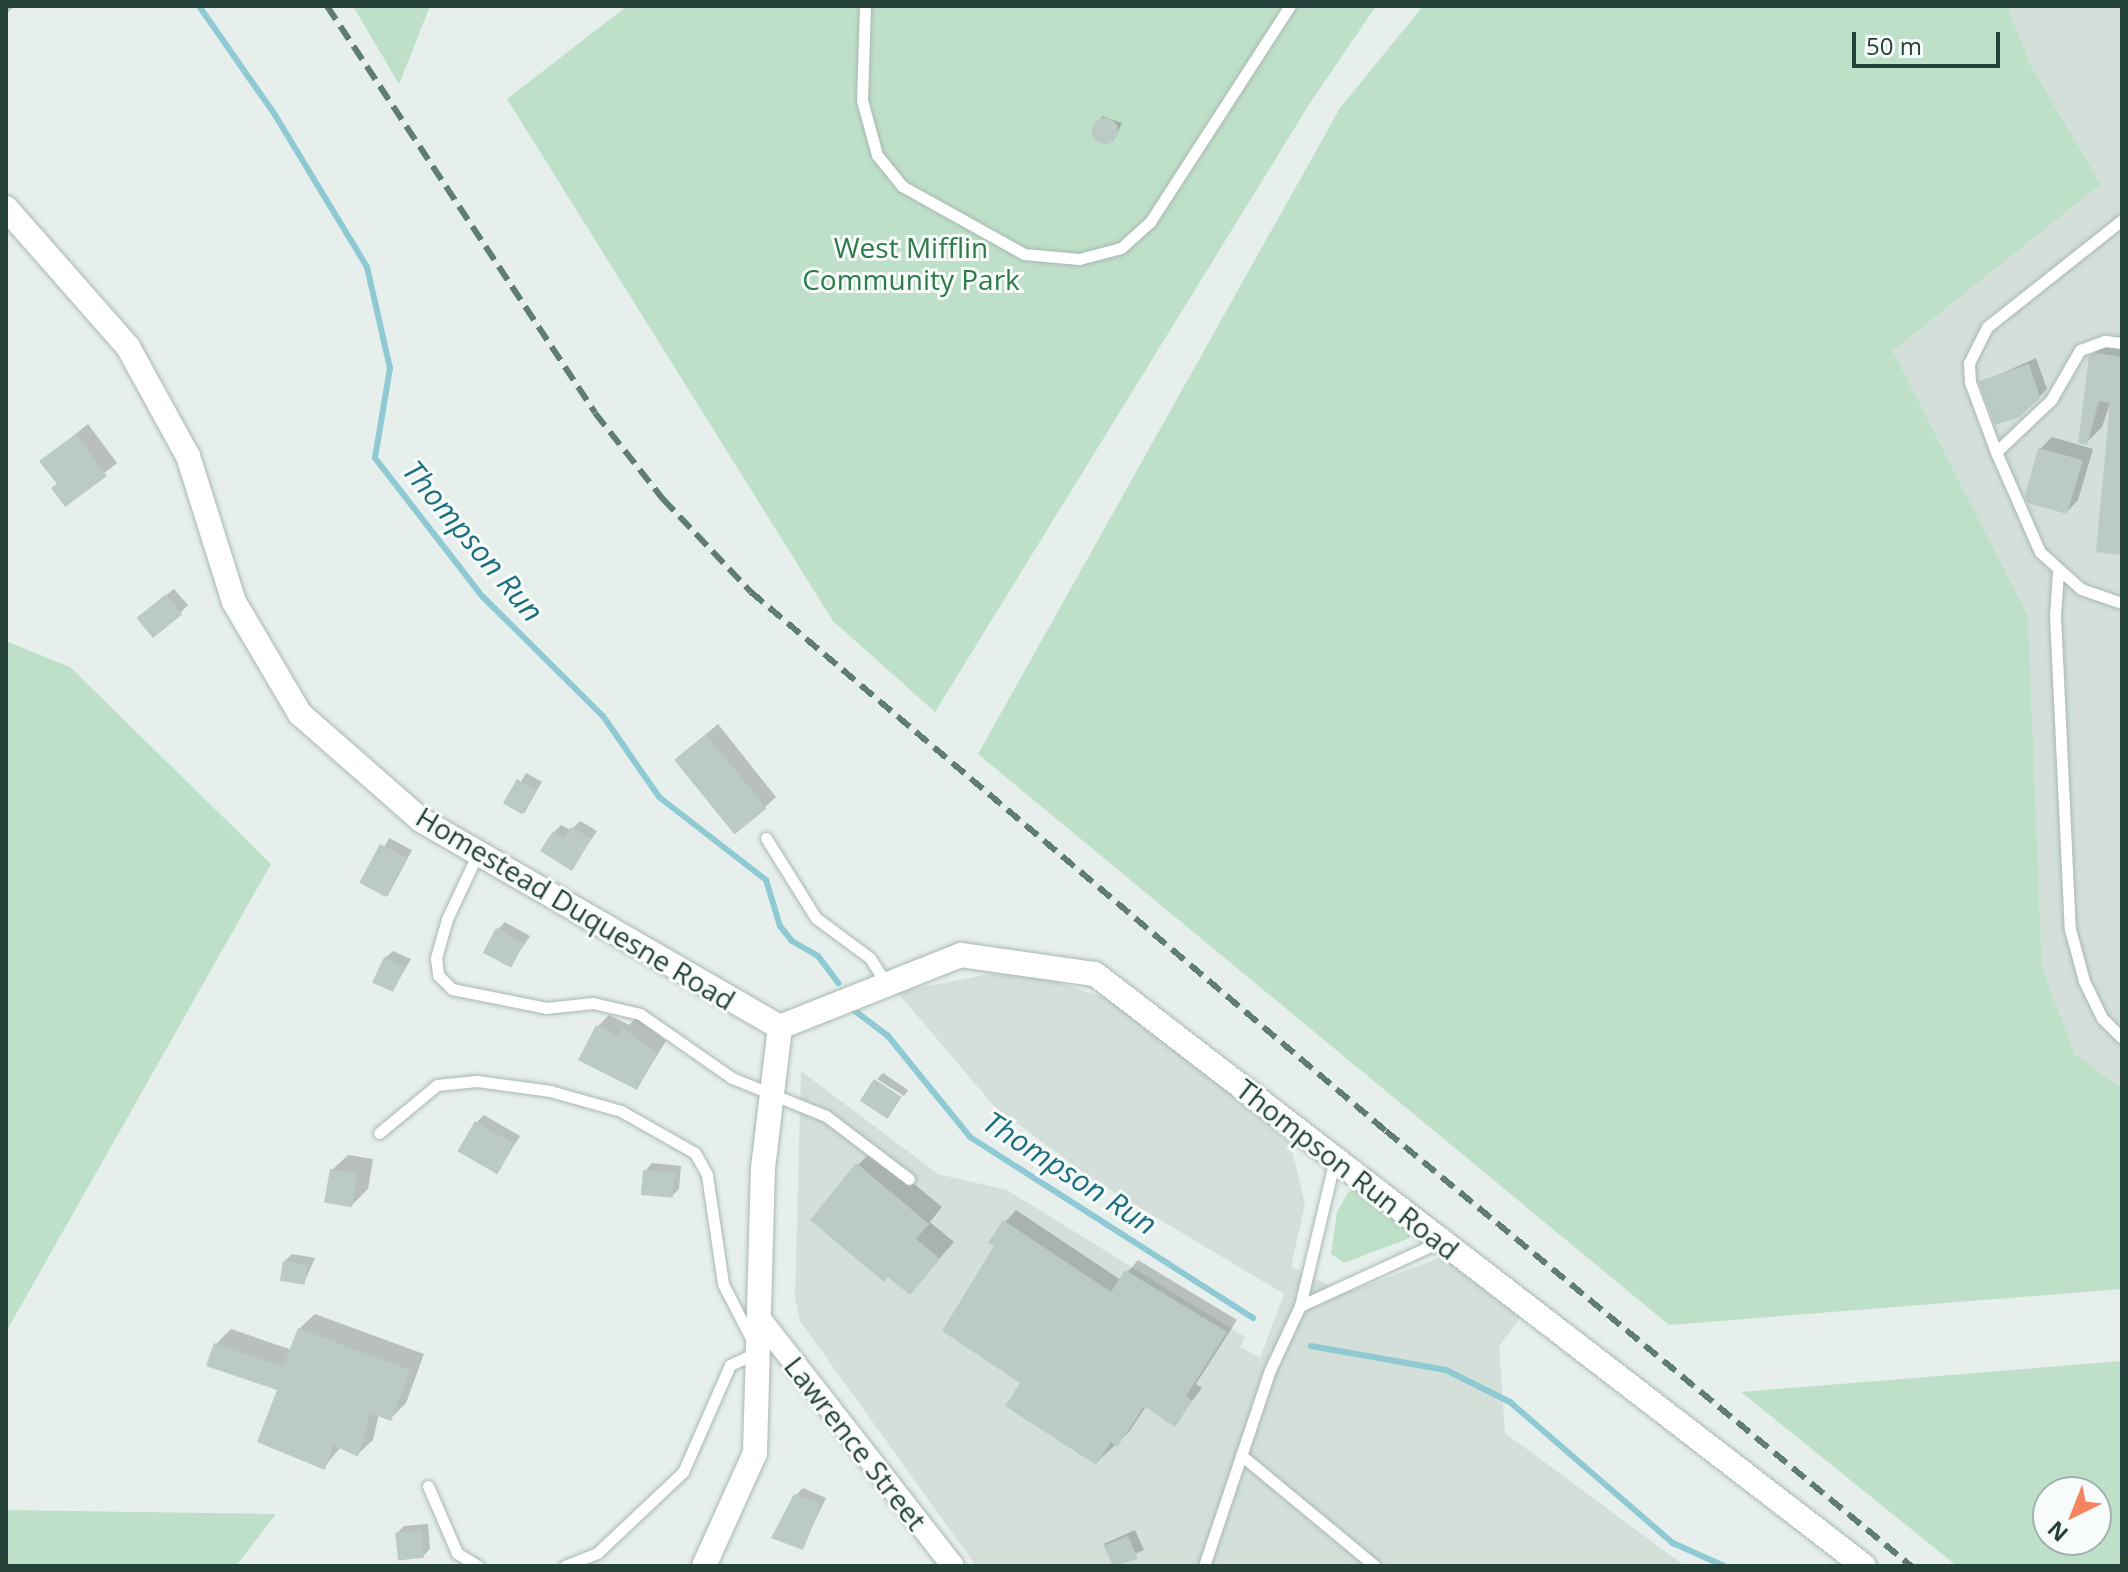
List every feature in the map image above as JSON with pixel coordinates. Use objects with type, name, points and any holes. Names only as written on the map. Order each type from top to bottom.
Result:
[{"type":"street","name":"Homestead Duquesne Road","points":[[6,208],[128,347],[188,456],[234,602],[300,714],[421,820],[780,1027]]},
{"type":"street","name":"Thompson Run Road","points":[[780,1027],[885,982],[961,955],[1095,974],[1864,1566]]},
{"type":"street","points":[[704,1566],[755,1453],[763,1168],[780,1027]]},
{"type":"street","name":"Lawrence Street","points":[[760,1319],[953,1566]]},
{"type":"lane","points":[[865,6],[862,100],[877,155],[902,186],[1024,254],[1079,259],[1121,248],[1150,222],[1290,6]]},
{"type":"lane","points":[[2122,220],[2019,299],[1975,344],[1970,382],[2034,540],[2058,572],[2081,589],[2122,603]]},
{"type":"lane","points":[[1996,452],[2051,400],[2080,350],[2105,341],[2122,343]]},
{"type":"lane","points":[[2058,572],[2055,615],[2070,929],[2084,981],[2102,1018],[2122,1038]]},
{"type":"lane","points":[[766,838],[816,918],[870,958],[885,982]]},
{"type":"lane","points":[[478,853],[447,919],[436,958],[438,975],[452,989],[546,1008],[593,1003],[640,1014],[732,1078],[771,1097],[826,1116],[909,1179]]},
{"type":"lane","points":[[379,1133],[437,1085],[477,1081],[550,1091],[607,1107],[671,1135],[695,1153],[707,1175],[723,1284],[758,1352],[730,1365],[683,1472],[597,1553],[565,1566]]},
{"type":"lane","points":[[1204,1566],[1270,1370],[1300,1306],[1335,1159]]},
{"type":"lane","points":[[1300,1306],[1441,1241]]},
{"type":"lane","points":[[1241,1455],[1375,1566]]},
{"type":"lane","points":[[428,1486],[457,1553],[478,1566]]},
{"type":"shaded area","points":[[2007,6],[2122,6],[2122,1088],[2075,1054],[2042,968],[2028,616],[1893,351],[2101,184],[2031,66]]},
{"type":"shaded area","points":[[990,974],[1032,974],[1112,1000],[1288,1134],[1305,1204],[1291,1267],[1345,1293],[1442,1257],[1520,1318],[1499,1346],[1505,1433],[1685,1566],[976,1566],[800,1321],[795,1299],[801,1071],[938,1174],[1007,1190],[1245,1337],[1240,1347],[1260,1358],[1284,1294],[1092,1179],[994,1106],[897,992]]},
{"type":"green space","points":[[353,6],[430,6],[399,84]]},
{"type":"green space","name":"West Mifflin Community Park","points":[[627,6],[1376,6],[1310,103],[935,712],[833,621],[507,99]]},
{"type":"green space","points":[[1423,6],[2007,6],[2031,66],[2101,184],[1893,351],[2028,616],[2042,968],[2075,1054],[2122,1088],[2122,1289],[1669,1325],[978,754],[1340,108]]},
{"type":"green space","points":[[6,641],[70,667],[271,864],[6,1332]]},
{"type":"green space","points":[[1359,1188],[1411,1224],[1410,1238],[1344,1263],[1331,1254],[1337,1212],[1348,1192]]},
{"type":"green space","points":[[2122,1361],[2122,1566],[1957,1566],[1741,1392]]},
{"type":"green space","points":[[6,1510],[276,1514],[236,1566],[6,1566]]},
{"type":"building","points":[[1105,118],[1114,122],[1118,131],[1114,140],[1105,144],[1096,140],[1092,131],[1096,122]]},
{"type":"building","points":[[2096,353],[2122,357],[2122,555],[2096,552],[2110,403],[2099,401],[2087,445],[2078,443],[2089,356]]},
{"type":"building","points":[[2029,364],[2040,398],[2019,417],[1995,425],[1979,381]]},
{"type":"building","points":[[76,434],[107,476],[65,507],[51,488],[57,484],[39,461]]},
{"type":"building","points":[[2038,448],[2083,460],[2067,514],[2028,503],[2025,496]]},
{"type":"building","points":[[166,594],[182,614],[153,638],[136,618]]},
{"type":"building","points":[[706,734],[766,809],[735,834],[674,760]]},
{"type":"building","points":[[517,779],[536,790],[522,814],[503,803]]},
{"type":"building","points":[[571,827],[591,839],[572,871],[540,851],[553,831],[564,838]]},
{"type":"building","points":[[380,844],[406,858],[386,897],[359,883]]},
{"type":"building","points":[[496,928],[524,943],[511,968],[483,953]]},
{"type":"building","points":[[384,957],[405,967],[393,992],[372,982]]},
{"type":"building","points":[[596,1025],[618,1036],[623,1028],[657,1053],[637,1090],[578,1060]]},
{"type":"building","points":[[874,1079],[902,1097],[888,1119],[860,1101]]},
{"type":"building","points":[[475,1121],[515,1144],[497,1174],[457,1151]]},
{"type":"building","points":[[856,1163],[929,1224],[916,1239],[940,1259],[910,1295],[888,1277],[884,1282],[810,1220]]},
{"type":"building","points":[[330,1169],[358,1174],[352,1207],[324,1202]]},
{"type":"building","points":[[643,1170],[675,1173],[673,1198],[641,1195]]},
{"type":"building","points":[[1003,1220],[1111,1292],[1125,1270],[1227,1332],[1186,1396],[1192,1401],[1175,1427],[1144,1406],[1117,1447],[1111,1442],[1096,1465],[1005,1406],[1020,1383],[942,1331],[994,1246],[988,1243]]},
{"type":"building","points":[[283,1261],[308,1265],[305,1285],[280,1281]]},
{"type":"building","points":[[298,1328],[410,1370],[391,1421],[370,1413],[358,1457],[333,1445],[325,1470],[257,1442],[277,1390],[206,1366],[214,1343],[283,1367]]},
{"type":"building","points":[[794,1494],[821,1505],[803,1550],[771,1538]]},
{"type":"building","points":[[421,1530],[424,1558],[398,1561],[395,1533]]},
{"type":"building","points":[[1128,1536],[1138,1559],[1113,1566],[1104,1546]]},
{"type":"waterway","name":"Thompson Run","points":[[199,6],[275,115],[367,267],[390,368],[375,458],[483,597],[603,716],[659,797],[766,880],[780,926],[792,941],[818,956],[838,983]]},
{"type":"waterway","name":"Thompson Run","points":[[851,1008],[888,1036],[970,1137],[1253,1318]]},
{"type":"waterway","name":"Thompson Run","points":[[1311,1346],[1446,1370],[1510,1402],[1673,1543],[1724,1566]]},
{"type":"railway","points":[[327,6],[595,413],[663,499],[751,592],[1386,1131],[1911,1566]]}]
